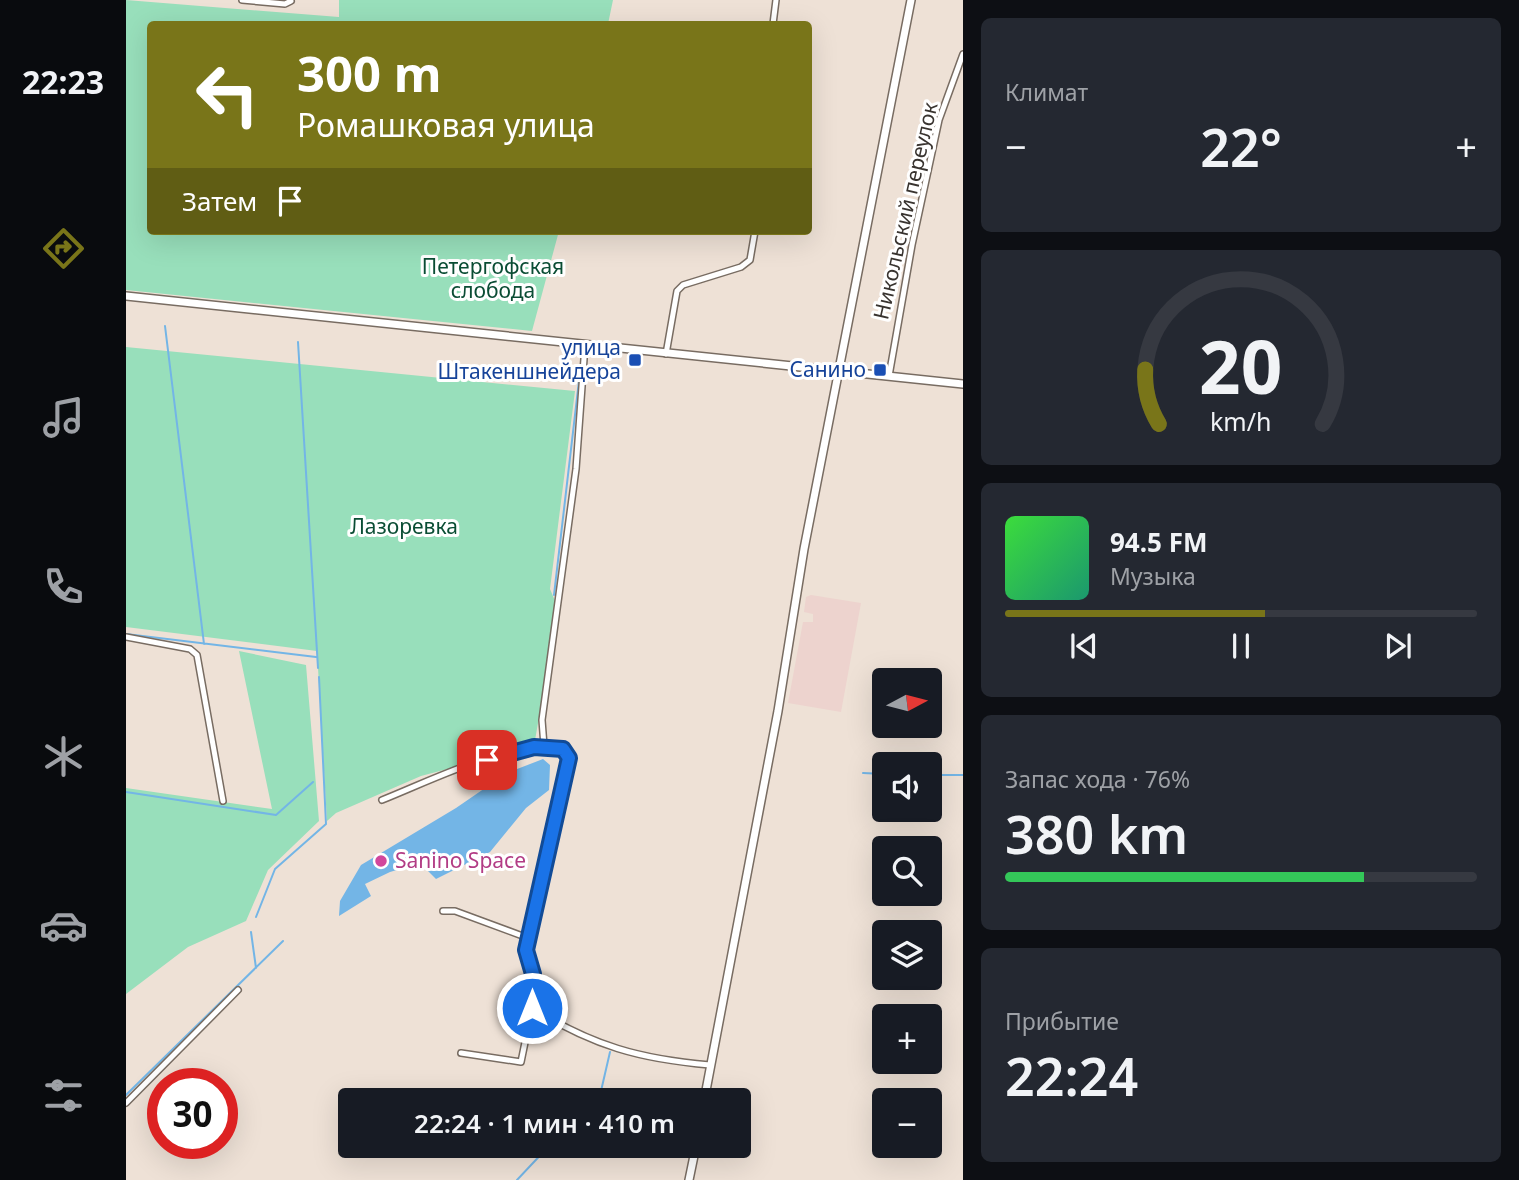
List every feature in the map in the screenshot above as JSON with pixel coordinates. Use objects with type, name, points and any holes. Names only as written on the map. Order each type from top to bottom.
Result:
[{"type":"street","points":[[242,0],[285,5],[291,1]]},
{"type":"street","points":[[773,21],[775,0]]},
{"type":"street","points":[[706,1088],[839,371],[911,0]]},
{"type":"street","name":"Никольский переулок","points":[[889,376],[909,258],[939,120],[962,54]]},
{"type":"street","points":[[666,354],[677,291],[682,285],[741,267],[750,260],[754,235]]},
{"type":"street","points":[[126,296],[962,384]]},
{"type":"street","points":[[544,746],[542,720],[576,469],[585,345]]},
{"type":"street","points":[[127,637],[190,649],[197,655],[223,801]]},
{"type":"street","points":[[382,800],[464,767],[544,746],[563,749],[569,758],[526,950],[533,974],[532,1008],[521,1062],[461,1053]]},
{"type":"street","points":[[443,911],[455,911],[528,938]]},
{"type":"street","points":[[126,1103],[238,990]]},
{"type":"street","points":[[532,1008],[616,1051],[680,1063],[710,1065]]},
{"type":"street","points":[[690,1180],[694,1158]]},
{"type":"shaded area","points":[[811,595],[861,603],[841,712],[788,703],[803,622],[813,622],[813,614],[804,612],[806,597]]},
{"type":"green space","name":"Петергофская слобода","points":[[126,0],[339,17],[339,0],[613,0],[609,21],[147,21],[147,235],[558,235],[532,331],[126,290]]},
{"type":"green space","name":"Лазоревка","points":[[126,347],[575,391],[550,589],[558,608],[534,746],[421,776],[336,813],[327,821],[317,651],[126,627]]},
{"type":"green space","points":[[239,651],[306,665],[319,821],[268,870],[246,921],[188,947],[126,994],[126,788],[272,809]]},
{"type":"water","points":[[543,759],[550,765],[549,790],[526,808],[490,852],[436,879],[420,863],[390,872],[365,884],[371,896],[339,916],[340,901],[361,865],[456,808],[507,773]]},
{"type":"waterway","points":[[165,326],[204,644]]},
{"type":"waterway","points":[[298,342],[318,668]]},
{"type":"waterway","points":[[554,595],[580,372]]},
{"type":"waterway","points":[[126,634],[316,657]]},
{"type":"waterway","points":[[256,917],[275,869],[326,824],[319,677]]},
{"type":"waterway","points":[[863,773],[872,773]]},
{"type":"waterway","points":[[942,775],[963,775]]},
{"type":"waterway","points":[[126,792],[276,815],[313,782]]},
{"type":"waterway","points":[[251,932],[256,968]]},
{"type":"waterway","points":[[126,1095],[283,941]]},
{"type":"waterway","points":[[602,1088],[610,1052]]},
{"type":"waterway","points":[[517,1180],[538,1158]]},
{"type":"place","name":"улица Штакеншнейдера","points":[[635,360]]},
{"type":"place","name":"Санино","points":[[880,370]]},
{"type":"place","name":"Sanino Space","points":[[381,861]]},
{"type":"route","points":[[487,760],[544,746],[563,749],[569,758],[526,950],[533,974],[532,1008]]}]
